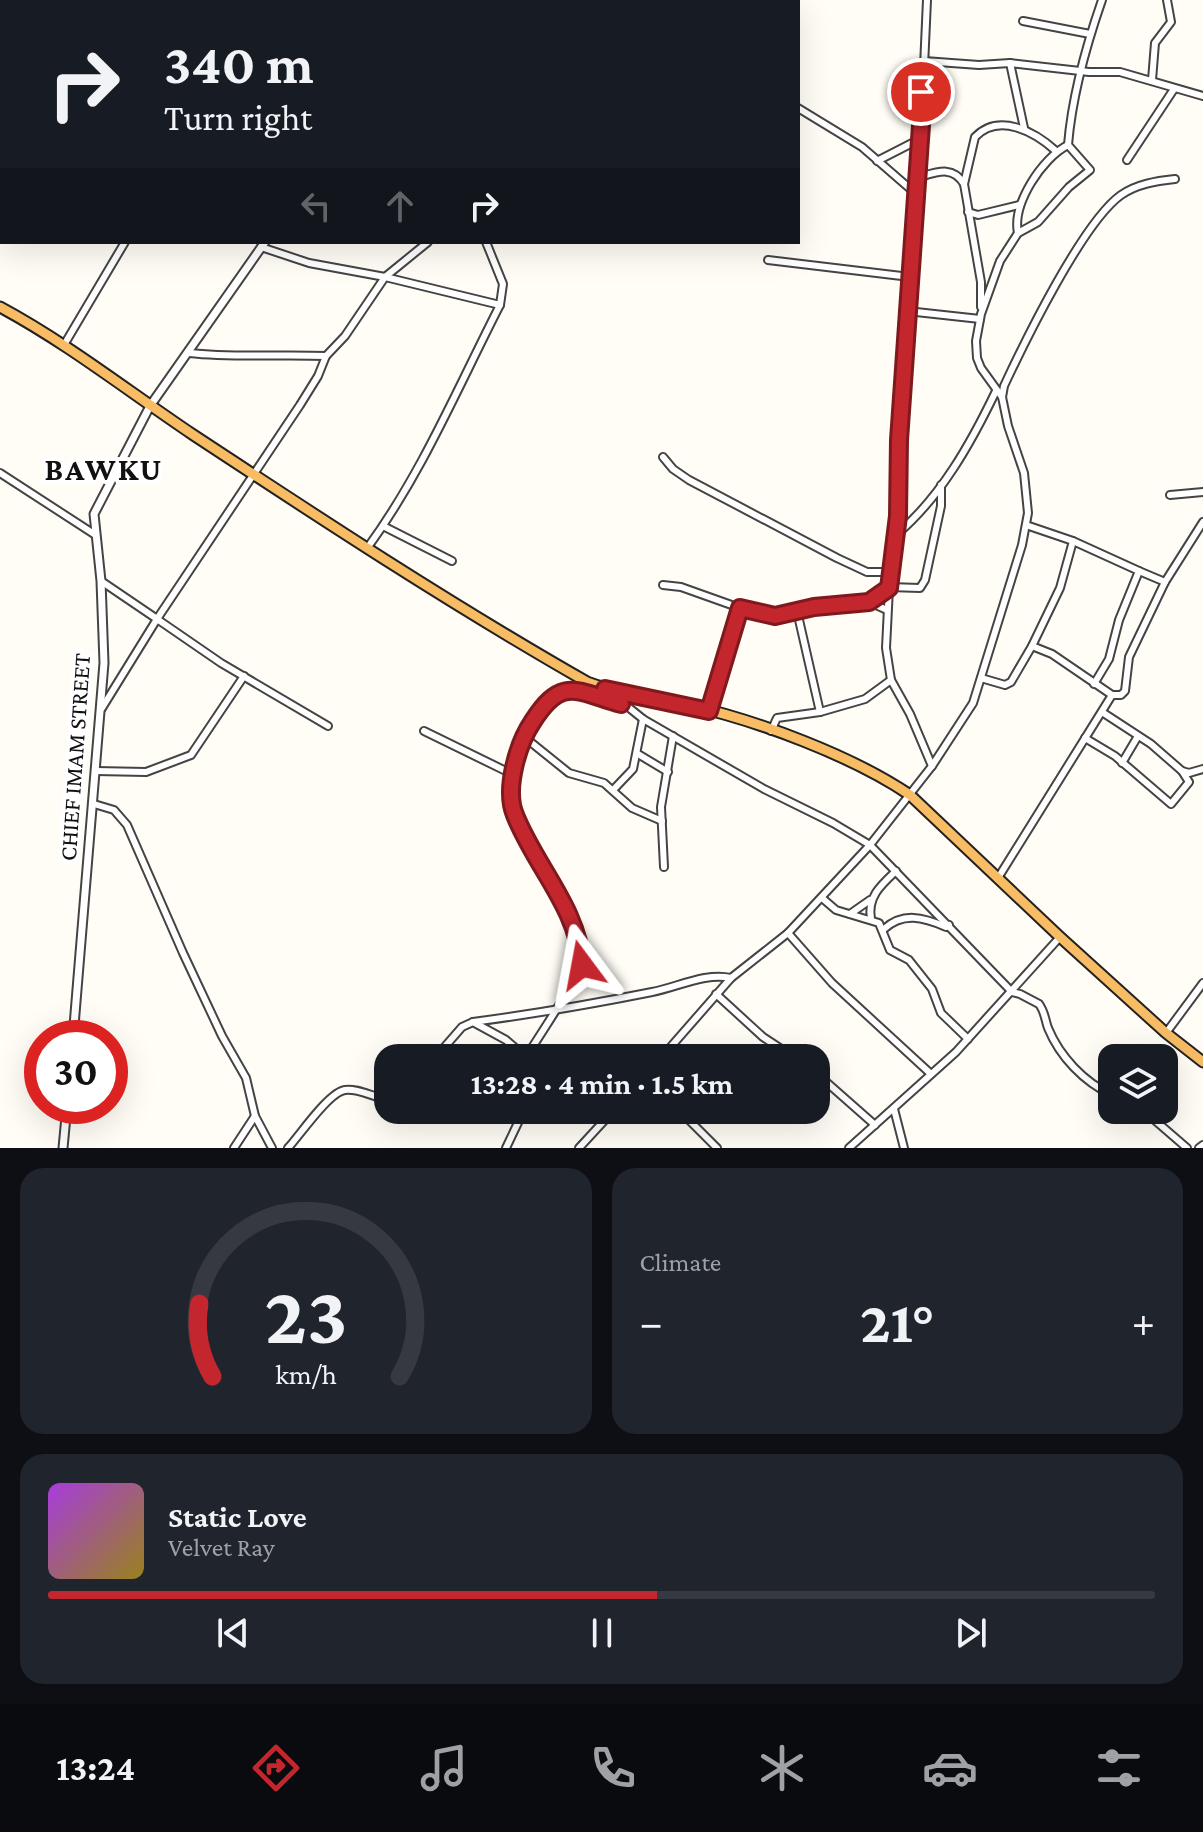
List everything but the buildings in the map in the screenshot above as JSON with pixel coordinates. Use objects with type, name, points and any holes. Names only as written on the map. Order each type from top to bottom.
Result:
[{"type":"highway","points":[[0,307],[64,345],[252,473],[520,644],[587,682],[605,689],[709,711],[771,731],[884,777],[910,795],[1060,937],[1166,1033],[1203,1062]]},
{"type":"street","points":[[927,0],[896,535],[886,648],[891,680],[910,714],[932,766]]},
{"type":"street","points":[[1068,145],[1081,71],[1102,0]]},
{"type":"street","points":[[1152,80],[1155,43],[1171,22],[1167,0]]},
{"type":"street","points":[[1023,21],[1090,34]]},
{"type":"street","points":[[924,61],[979,65],[1010,63],[1120,72],[1203,96]]},
{"type":"street","points":[[1010,63],[1024,128]]},
{"type":"street","points":[[1127,160],[1174,89]]},
{"type":"street","points":[[800,109],[862,147],[915,193]]},
{"type":"street","points":[[1002,397],[977,358],[981,282],[964,184],[978,134],[991,128],[1024,128],[1056,151]]},
{"type":"street","points":[[877,161],[920,139]]},
{"type":"street","points":[[1018,233],[1016,215],[1020,204],[1042,166],[1056,151],[1068,145]]},
{"type":"street","points":[[980,317],[1000,261],[1018,233],[1038,222],[1069,187],[1090,170],[1068,145]]},
{"type":"street","points":[[916,178],[951,171],[964,184]]},
{"type":"street","points":[[673,1044],[731,978],[788,933],[870,845],[932,766],[973,703],[1015,570],[1028,513],[1024,473],[1002,397],[1014,365],[1079,247],[1111,204],[1132,189],[1151,182],[1175,179]]},
{"type":"street","points":[[968,212],[978,215],[1020,204]]},
{"type":"street","points":[[64,345],[124,244]]},
{"type":"street","points":[[263,244],[298,260],[500,305]]},
{"type":"street","name":"CHIEF IMAM STREET","points":[[75,1020],[104,663],[101,581],[94,514],[150,406],[263,244]]},
{"type":"street","points":[[102,708],[252,473],[298,408],[318,376],[326,356],[345,336],[385,277],[426,244]]},
{"type":"street","points":[[368,547],[425,455],[500,305],[503,284],[487,244]]},
{"type":"street","points":[[768,260],[910,277]]},
{"type":"street","points":[[907,311],[980,317]]},
{"type":"street","points":[[189,353],[226,357],[274,354],[326,356]]},
{"type":"street","points":[[896,535],[941,485],[976,430],[996,391]]},
{"type":"street","points":[[663,457],[689,480],[837,558],[867,572],[891,572]]},
{"type":"street","points":[[0,473],[94,534]]},
{"type":"street","points":[[663,585],[681,587],[740,608],[775,616],[869,602],[889,588],[920,588],[925,580],[941,506],[941,485]]},
{"type":"street","points":[[1170,495],[1203,492]]},
{"type":"street","points":[[1032,646],[1052,654],[1112,695],[1121,695],[1125,691],[1129,657],[1165,582],[1203,522]]},
{"type":"street","points":[[1026,525],[1073,541],[1165,582]]},
{"type":"street","points":[[383,526],[452,561]]},
{"type":"street","points":[[981,678],[1002,685],[1009,684],[1032,646],[1060,588],[1073,541]]},
{"type":"street","points":[[1094,684],[1109,659],[1119,620],[1139,571]]},
{"type":"street","points":[[101,581],[244,676],[328,726]]},
{"type":"street","points":[[869,602],[887,610]]},
{"type":"street","points":[[709,711],[740,608]]},
{"type":"street","points":[[797,611],[820,712]]},
{"type":"street","points":[[96,771],[146,772],[191,755],[244,676]]},
{"type":"street","points":[[771,731],[777,718],[820,712],[865,699],[891,680]]},
{"type":"street","points":[[605,689],[643,719],[764,789],[870,845],[1012,992],[1039,1004],[1048,1027],[1069,1061],[1098,1087]]},
{"type":"street","points":[[535,1044],[582,965],[580,943],[563,903],[513,812],[517,752],[523,736],[550,697],[560,690],[573,690],[621,704]]},
{"type":"street","points":[[998,878],[1112,695]]},
{"type":"street","points":[[1085,738],[1115,756],[1171,804],[1189,782],[1182,771],[1102,712]]},
{"type":"street","points":[[614,789],[628,777],[638,754],[643,719]]},
{"type":"street","points":[[424,731],[514,775]]},
{"type":"street","points":[[523,736],[569,773],[604,783],[632,808],[662,821]]},
{"type":"street","points":[[664,867],[662,796],[673,736]]},
{"type":"street","points":[[1122,763],[1138,736]]},
{"type":"street","points":[[638,754],[668,772]]},
{"type":"street","points":[[1182,771],[1189,773],[1203,769]]},
{"type":"street","points":[[94,804],[114,810],[127,825],[222,1036],[246,1078],[255,1116],[272,1148]]},
{"type":"street","points":[[850,914],[871,899],[896,871]]},
{"type":"street","points":[[822,898],[831,907],[871,919],[884,929],[890,950],[903,956],[915,968],[936,996],[937,1008],[968,1039]]},
{"type":"street","points":[[871,899],[871,919]]},
{"type":"street","points":[[884,929],[910,916],[946,927],[949,925]]},
{"type":"street","points":[[788,933],[819,971],[931,1074]]},
{"type":"street","points":[[849,1148],[968,1039],[1060,937]]},
{"type":"street","points":[[447,1044],[462,1027],[473,1022],[554,1012],[664,990],[717,975],[731,978]]},
{"type":"street","points":[[1166,1033],[1203,983]]},
{"type":"street","points":[[716,994],[774,1044]]},
{"type":"street","points":[[473,1022],[511,1044]]},
{"type":"street","points":[[830,1085],[875,1125]]},
{"type":"street","points":[[288,1148],[340,1090],[374,1096]]},
{"type":"street","points":[[894,1109],[904,1148]]},
{"type":"street","points":[[234,1148],[255,1116]]},
{"type":"street","points":[[63,1148],[65,1124]]},
{"type":"street","points":[[506,1148],[517,1124]]},
{"type":"street","points":[[579,1148],[601,1124]]},
{"type":"street","points":[[693,1124],[717,1148]]},
{"type":"street","points":[[1159,1124],[1187,1148]]},
{"type":"district","name":"BAWKU","points":[[104,469]]},
{"type":"route","points":[[582,965],[580,943],[563,903],[513,812],[512,788],[517,752],[523,736],[550,697],[560,690],[573,690],[621,704],[605,689],[709,711],[740,608],[775,616],[814,607],[869,602],[889,588],[898,516],[899,440],[921,92]]}]
